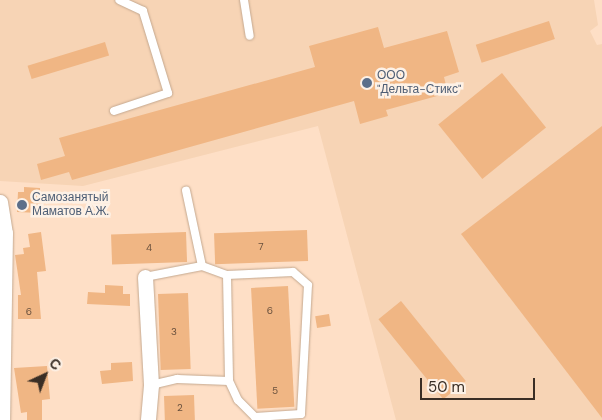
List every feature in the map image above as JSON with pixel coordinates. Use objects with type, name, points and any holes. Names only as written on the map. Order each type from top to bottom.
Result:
[{"type":"street","points":[[0,202],[5,234],[1,413]]},
{"type":"street","points":[[145,277],[151,385],[148,420]]},
{"type":"lane","points":[[114,111],[168,93],[143,10],[119,0]]},
{"type":"lane","points":[[244,0],[250,36]]},
{"type":"lane","points":[[186,191],[202,266]]},
{"type":"lane","points":[[145,277],[202,266],[227,276],[293,272],[308,285],[301,414],[255,417],[238,400],[229,381],[227,276]]},
{"type":"lane","points":[[151,385],[177,379],[229,381]]},
{"type":"shaded area","points":[[0,0],[594,0],[598,25],[590,31],[597,45],[602,44],[602,420],[396,420],[318,126],[83,186],[0,181]]},
{"type":"building","points":[[549,21],[555,39],[482,63],[476,45]]},
{"type":"building","points":[[378,27],[384,48],[447,31],[459,72],[444,77],[448,93],[386,110],[388,116],[360,124],[354,101],[72,180],[69,172],[41,180],[37,164],[65,156],[59,138],[315,67],[309,46]]},
{"type":"building","points":[[105,42],[109,55],[32,79],[28,66]]},
{"type":"building","points":[[502,73],[546,127],[482,179],[438,125]]},
{"type":"building","points":[[602,126],[602,418],[461,234]]},
{"type":"building","points":[[24,187],[40,188],[39,213],[17,212],[18,192],[24,192]]},
{"type":"building","points":[[307,230],[308,261],[215,264],[214,233]]},
{"type":"building","points":[[41,232],[46,271],[37,272],[41,319],[18,319],[18,295],[21,295],[15,255],[24,254],[23,248],[30,247],[28,234]]},
{"type":"building","points":[[186,232],[187,262],[112,265],[111,235]]},
{"type":"building","points":[[105,285],[123,286],[123,294],[130,294],[130,306],[87,304],[88,292],[105,293]]},
{"type":"building","points":[[288,286],[294,407],[257,409],[251,288]]},
{"type":"building","points":[[188,293],[191,369],[161,370],[158,294]]},
{"type":"building","points":[[401,301],[466,381],[443,399],[378,319]]},
{"type":"building","points":[[329,314],[331,326],[317,328],[315,316]]},
{"type":"building","points":[[132,362],[133,381],[102,384],[100,371],[111,370],[111,363]]},
{"type":"building","points":[[47,366],[50,399],[42,400],[42,420],[27,420],[27,412],[21,413],[14,368]]},
{"type":"building","points":[[194,395],[195,420],[165,420],[164,396]]},
{"type":"place","name":"ООО \"Дельта-Стикс\"","points":[[367,83]]},
{"type":"place","name":"Самозанятый Маматов А.Ж.","points":[[22,205]]}]
